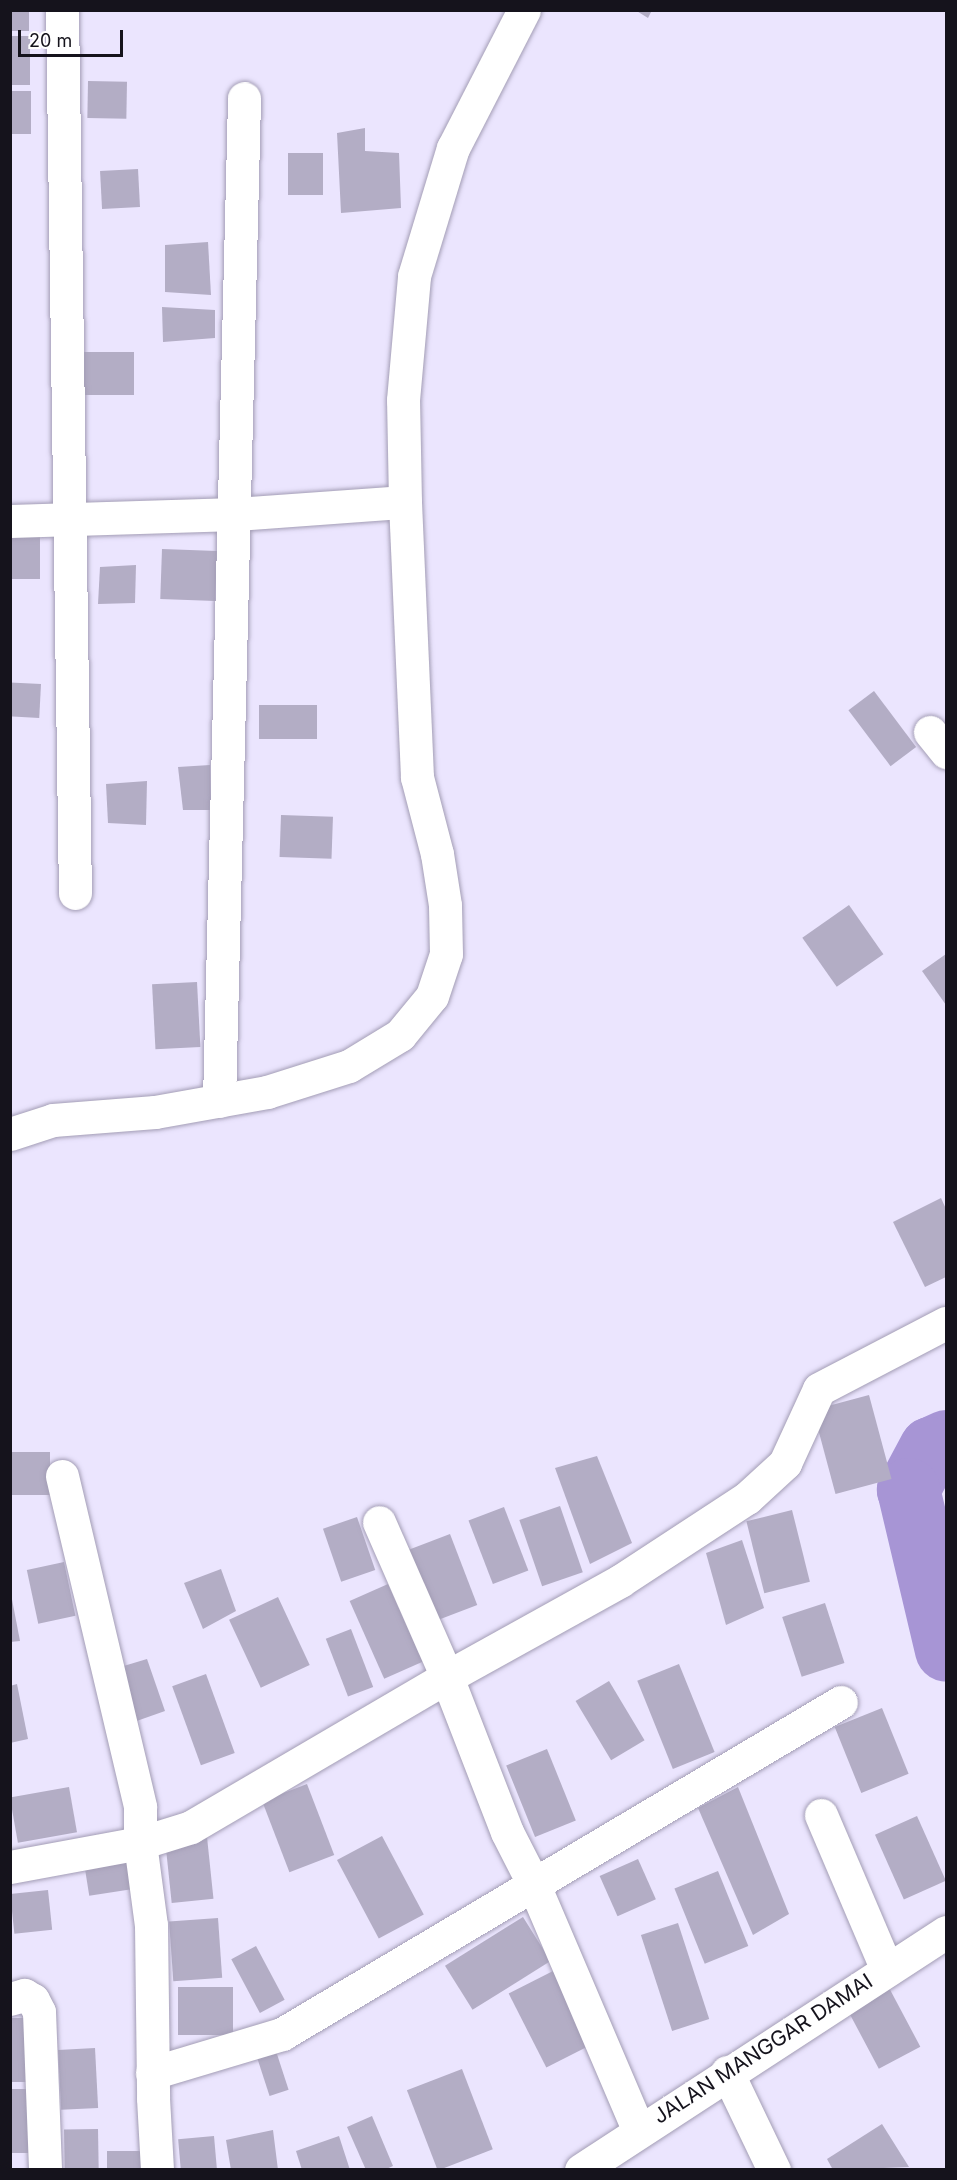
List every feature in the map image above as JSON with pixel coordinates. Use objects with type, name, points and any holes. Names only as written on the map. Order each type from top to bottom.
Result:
[{"type":"street","points":[[62,10],[72,518],[75,894]]},
{"type":"street","points":[[10,1134],[53,1120],[155,1112],[267,1092],[349,1066],[400,1035],[432,996],[446,954],[445,905],[437,854],[417,777],[403,400],[414,276],[453,148],[524,10]]},
{"type":"street","points":[[219,1101],[236,514],[244,98]]},
{"type":"street","points":[[10,521],[236,514],[405,502]]},
{"type":"street","points":[[10,1868],[140,1844],[191,1827],[447,1677],[620,1581],[747,1498],[785,1463],[819,1389],[946,1323]]},
{"type":"street","points":[[62,1476],[140,1808],[140,1844],[151,1925],[152,2073],[157,2169]]},
{"type":"street","points":[[379,1522],[447,1677],[507,1832],[534,1885],[638,2129]]},
{"type":"street","points":[[152,2073],[282,2034],[534,1885],[672,1799],[841,1702]]},
{"type":"street","points":[[821,1815],[887,1970]]},
{"type":"street","name":"JALAN MANGGAR DAMAI","points":[[581,2169],[638,2129],[946,1932]]},
{"type":"street","points":[[10,1999],[24,1995],[33,2000],[39,2013],[45,2169]]},
{"type":"street","points":[[727,2072],[774,2169]]},
{"type":"building","points":[[10,10],[29,10],[29,31],[10,31]]},
{"type":"building","points":[[635,10],[652,10],[648,18]]},
{"type":"building","points":[[10,36],[30,36],[30,85],[10,85]]},
{"type":"building","points":[[88,81],[127,82],[126,119],[87,118]]},
{"type":"building","points":[[10,91],[31,91],[31,134],[10,134]]},
{"type":"building","points":[[365,128],[365,151],[399,153],[401,208],[341,213],[337,133]]},
{"type":"building","points":[[288,153],[323,153],[323,195],[288,195]]},
{"type":"building","points":[[138,169],[140,207],[102,209],[100,171]]},
{"type":"building","points":[[208,242],[211,295],[165,292],[165,245]]},
{"type":"building","points":[[162,307],[215,310],[215,338],[163,342]]},
{"type":"building","points":[[76,352],[134,352],[134,395],[76,395]]},
{"type":"building","points":[[10,528],[40,528],[40,579],[10,579]]},
{"type":"building","points":[[162,549],[217,551],[215,601],[160,599]]},
{"type":"building","points":[[136,565],[135,603],[98,604],[100,567]]},
{"type":"building","points":[[10,682],[41,684],[39,718],[10,716]]},
{"type":"building","points":[[874,691],[916,747],[891,766],[848,710]]},
{"type":"building","points":[[259,705],[317,705],[317,739],[259,739]]},
{"type":"building","points":[[210,765],[211,810],[183,810],[178,767]]},
{"type":"building","points":[[147,781],[146,825],[108,823],[106,784]]},
{"type":"building","points":[[281,815],[333,817],[332,859],[280,857]]},
{"type":"building","points":[[849,905],[883,954],[837,987],[802,938]]},
{"type":"building","points":[[946,954],[946,1005],[922,971]]},
{"type":"building","points":[[197,982],[200,1047],[155,1049],[152,984]]},
{"type":"building","points":[[941,1198],[946,1209],[946,1277],[925,1287],[893,1222]]},
{"type":"building","points":[[869,1395],[892,1479],[835,1494],[813,1410]]},
{"type":"building","points":[[10,1452],[50,1452],[50,1495],[10,1495]]},
{"type":"building","points":[[597,1456],[632,1543],[590,1564],[555,1468]]},
{"type":"building","points":[[560,1506],[583,1572],[542,1586],[519,1520]]},
{"type":"building","points":[[504,1507],[528,1570],[493,1584],[469,1521]]},
{"type":"building","points":[[792,1510],[810,1582],[764,1593],[746,1521]]},
{"type":"building","points":[[357,1517],[375,1570],[341,1582],[323,1529]]},
{"type":"building","points":[[450,1534],[477,1605],[433,1622],[406,1551]]},
{"type":"building","points":[[742,1540],[764,1608],[726,1625],[706,1553]]},
{"type":"building","points":[[64,1562],[75,1616],[38,1624],[27,1570]]},
{"type":"building","points":[[221,1569],[236,1611],[203,1629],[184,1583]]},
{"type":"building","points":[[388,1584],[423,1662],[384,1679],[350,1601]]},
{"type":"building","points":[[10,1589],[20,1641],[10,1642]]},
{"type":"building","points":[[278,1597],[310,1665],[261,1688],[229,1620]]},
{"type":"building","points":[[825,1603],[844,1663],[802,1677],[782,1617]]},
{"type":"building","points":[[351,1629],[373,1687],[348,1697],[326,1639]]},
{"type":"building","points":[[147,1659],[165,1711],[131,1723],[117,1668]]},
{"type":"building","points":[[679,1664],[715,1752],[673,1769],[637,1681]]},
{"type":"building","points":[[206,1674],[235,1753],[201,1765],[172,1686]]},
{"type":"building","points":[[609,1681],[645,1740],[611,1760],[576,1701]]},
{"type":"building","points":[[17,1684],[28,1739],[10,1743],[10,1686]]},
{"type":"building","points":[[882,1708],[909,1774],[861,1793],[835,1727]]},
{"type":"building","points":[[547,1749],[576,1820],[535,1837],[506,1765]]},
{"type":"building","points":[[307,1784],[334,1855],[289,1872],[262,1801]]},
{"type":"building","points":[[69,1787],[77,1832],[18,1843],[10,1797]]},
{"type":"building","points":[[738,1787],[789,1914],[753,1935],[698,1808]]},
{"type":"building","points":[[917,1816],[946,1881],[904,1900],[875,1835]]},
{"type":"building","points":[[382,1836],[424,1915],[379,1939],[337,1860]]},
{"type":"building","points":[[207,1837],[213,1899],[172,1903],[165,1841]]},
{"type":"building","points":[[130,1859],[135,1889],[89,1896],[85,1866]]},
{"type":"building","points":[[638,1859],[656,1899],[618,1916],[600,1876]]},
{"type":"building","points":[[718,1871],[748,1946],[705,1964],[674,1889]]},
{"type":"building","points":[[48,1890],[52,1930],[14,1934],[10,1894]]},
{"type":"building","points":[[523,1917],[551,1961],[473,2010],[445,1966]]},
{"type":"building","points":[[218,1918],[222,1978],[173,1981],[169,1921]]},
{"type":"building","points":[[678,1923],[709,2019],[672,2031],[641,1935]]},
{"type":"building","points":[[256,1946],[285,2000],[260,2013],[231,1959]]},
{"type":"building","points":[[555,1970],[593,2044],[546,2068],[509,1994]]},
{"type":"building","points":[[887,1984],[920,2047],[879,2069],[846,2006]]},
{"type":"building","points":[[178,1987],[233,1987],[233,2035],[178,2035]]},
{"type":"building","points":[[10,2018],[28,2018],[28,2082],[10,2082]]},
{"type":"building","points":[[95,2048],[98,2108],[61,2110],[58,2050]]},
{"type":"building","points":[[275,2048],[289,2090],[270,2096],[256,2054]]},
{"type":"building","points":[[462,2069],[493,2149],[438,2170],[407,2090]]},
{"type":"building","points":[[10,2089],[32,2089],[32,2153],[10,2153]]},
{"type":"building","points":[[372,2116],[393,2166],[384,2170],[366,2170],[347,2127]]},
{"type":"building","points":[[882,2124],[909,2167],[833,2170],[827,2159]]},
{"type":"building","points":[[98,2129],[99,2170],[65,2170],[64,2130]]},
{"type":"building","points":[[273,2130],[278,2170],[231,2170],[226,2140]]},
{"type":"building","points":[[214,2136],[217,2170],[181,2170],[178,2139]]},
{"type":"building","points":[[339,2136],[350,2170],[302,2170],[296,2151]]},
{"type":"building","points":[[107,2151],[146,2151],[146,2170],[107,2170]]},
{"type":"waterway","points":[[946,1441],[930,1448],[908,1489],[946,1650]]}]
